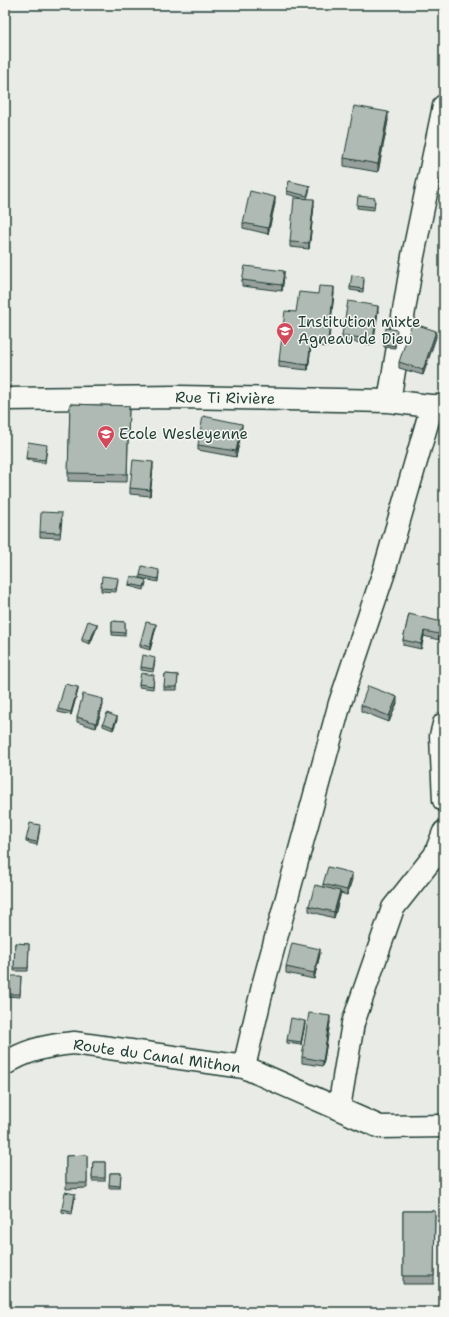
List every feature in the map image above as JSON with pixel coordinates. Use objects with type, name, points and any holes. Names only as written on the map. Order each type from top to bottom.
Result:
[{"type":"street","points":[[389,401],[413,256],[444,106]]},
{"type":"street","name":"Rue Ti Rivière","points":[[5,399],[178,397],[389,401],[438,406]]},
{"type":"street","points":[[244,1067],[264,982],[336,717],[438,406]]},
{"type":"street","points":[[444,724],[441,736],[444,800]]},
{"type":"street","points":[[339,1108],[353,1023],[393,908],[435,855],[444,832]]},
{"type":"street","name":"Route du Canal Mithon","points":[[5,1064],[33,1050],[53,1045],[74,1043],[244,1067],[380,1127],[444,1126]]},
{"type":"building","points":[[354,106],[388,112],[378,164],[344,158]]},
{"type":"building","points":[[289,181],[310,186],[307,196],[287,191]]},
{"type":"building","points":[[250,191],[275,197],[268,228],[243,223]]},
{"type":"building","points":[[358,196],[375,198],[374,207],[357,205]]},
{"type":"building","points":[[294,198],[314,199],[309,243],[290,242]]},
{"type":"building","points":[[245,266],[284,271],[282,285],[242,280]]},
{"type":"building","points":[[352,275],[364,277],[363,289],[350,287]]},
{"type":"building","points":[[319,286],[334,287],[328,342],[311,340],[308,365],[279,361],[285,311],[296,312],[299,292],[318,294]]},
{"type":"building","points":[[348,301],[378,306],[373,340],[342,335]]},
{"type":"building","points":[[412,323],[436,331],[423,370],[399,362]]},
{"type":"building","points":[[386,328],[397,330],[395,346],[384,344]]},
{"type":"building","points":[[70,404],[129,406],[127,474],[68,473]]},
{"type":"building","points":[[203,416],[242,424],[236,451],[198,445]]},
{"type":"building","points":[[28,442],[47,445],[45,460],[26,458]]},
{"type":"building","points":[[133,460],[153,462],[150,490],[130,488]]},
{"type":"building","points":[[41,512],[62,513],[60,533],[40,532]]},
{"type":"building","points":[[142,566],[159,570],[158,579],[140,575]]},
{"type":"building","points":[[102,576],[118,578],[116,589],[101,588]]},
{"type":"building","points":[[131,576],[146,580],[144,587],[129,584]]},
{"type":"building","points":[[409,614],[442,622],[439,634],[424,631],[421,644],[403,640]]},
{"type":"building","points":[[88,621],[97,624],[90,641],[82,638]]},
{"type":"building","points":[[112,621],[125,622],[125,633],[112,632]]},
{"type":"building","points":[[146,622],[156,624],[150,647],[140,644]]},
{"type":"building","points":[[143,655],[155,658],[153,669],[141,667]]},
{"type":"building","points":[[141,673],[154,675],[153,686],[139,684]]},
{"type":"building","points":[[165,674],[178,675],[177,687],[164,687]]},
{"type":"building","points":[[65,684],[78,687],[71,712],[58,709]]},
{"type":"building","points":[[368,686],[397,697],[389,716],[361,705]]},
{"type":"building","points":[[83,694],[103,699],[96,723],[77,717]]},
{"type":"building","points":[[107,713],[117,717],[113,727],[103,723]]},
{"type":"building","points":[[30,823],[40,825],[37,842],[26,840]]},
{"type":"building","points":[[328,867],[352,873],[347,890],[323,884]]},
{"type":"building","points":[[315,885],[340,891],[334,912],[309,906]]},
{"type":"building","points":[[15,943],[29,944],[28,968],[14,968]]},
{"type":"building","points":[[292,943],[320,949],[314,973],[286,967]]},
{"type":"building","points":[[8,976],[21,976],[20,994],[7,994]]},
{"type":"building","points":[[309,1013],[330,1016],[323,1061],[302,1057]]},
{"type":"building","points":[[291,1018],[305,1021],[301,1042],[287,1040]]},
{"type":"building","points":[[87,1155],[87,1183],[66,1183],[66,1156]]},
{"type":"building","points":[[93,1162],[105,1162],[105,1178],[92,1178]]},
{"type":"building","points":[[110,1173],[121,1173],[120,1186],[109,1185]]},
{"type":"building","points":[[65,1192],[75,1194],[72,1211],[62,1209]]},
{"type":"building","points":[[403,1211],[435,1211],[434,1276],[403,1276]]},
{"type":"place","name":"Institution mixte Agneau de Dieu","points":[[285,346]]},
{"type":"place","name":"Ecole Wesleyenne","points":[[106,449]]}]
